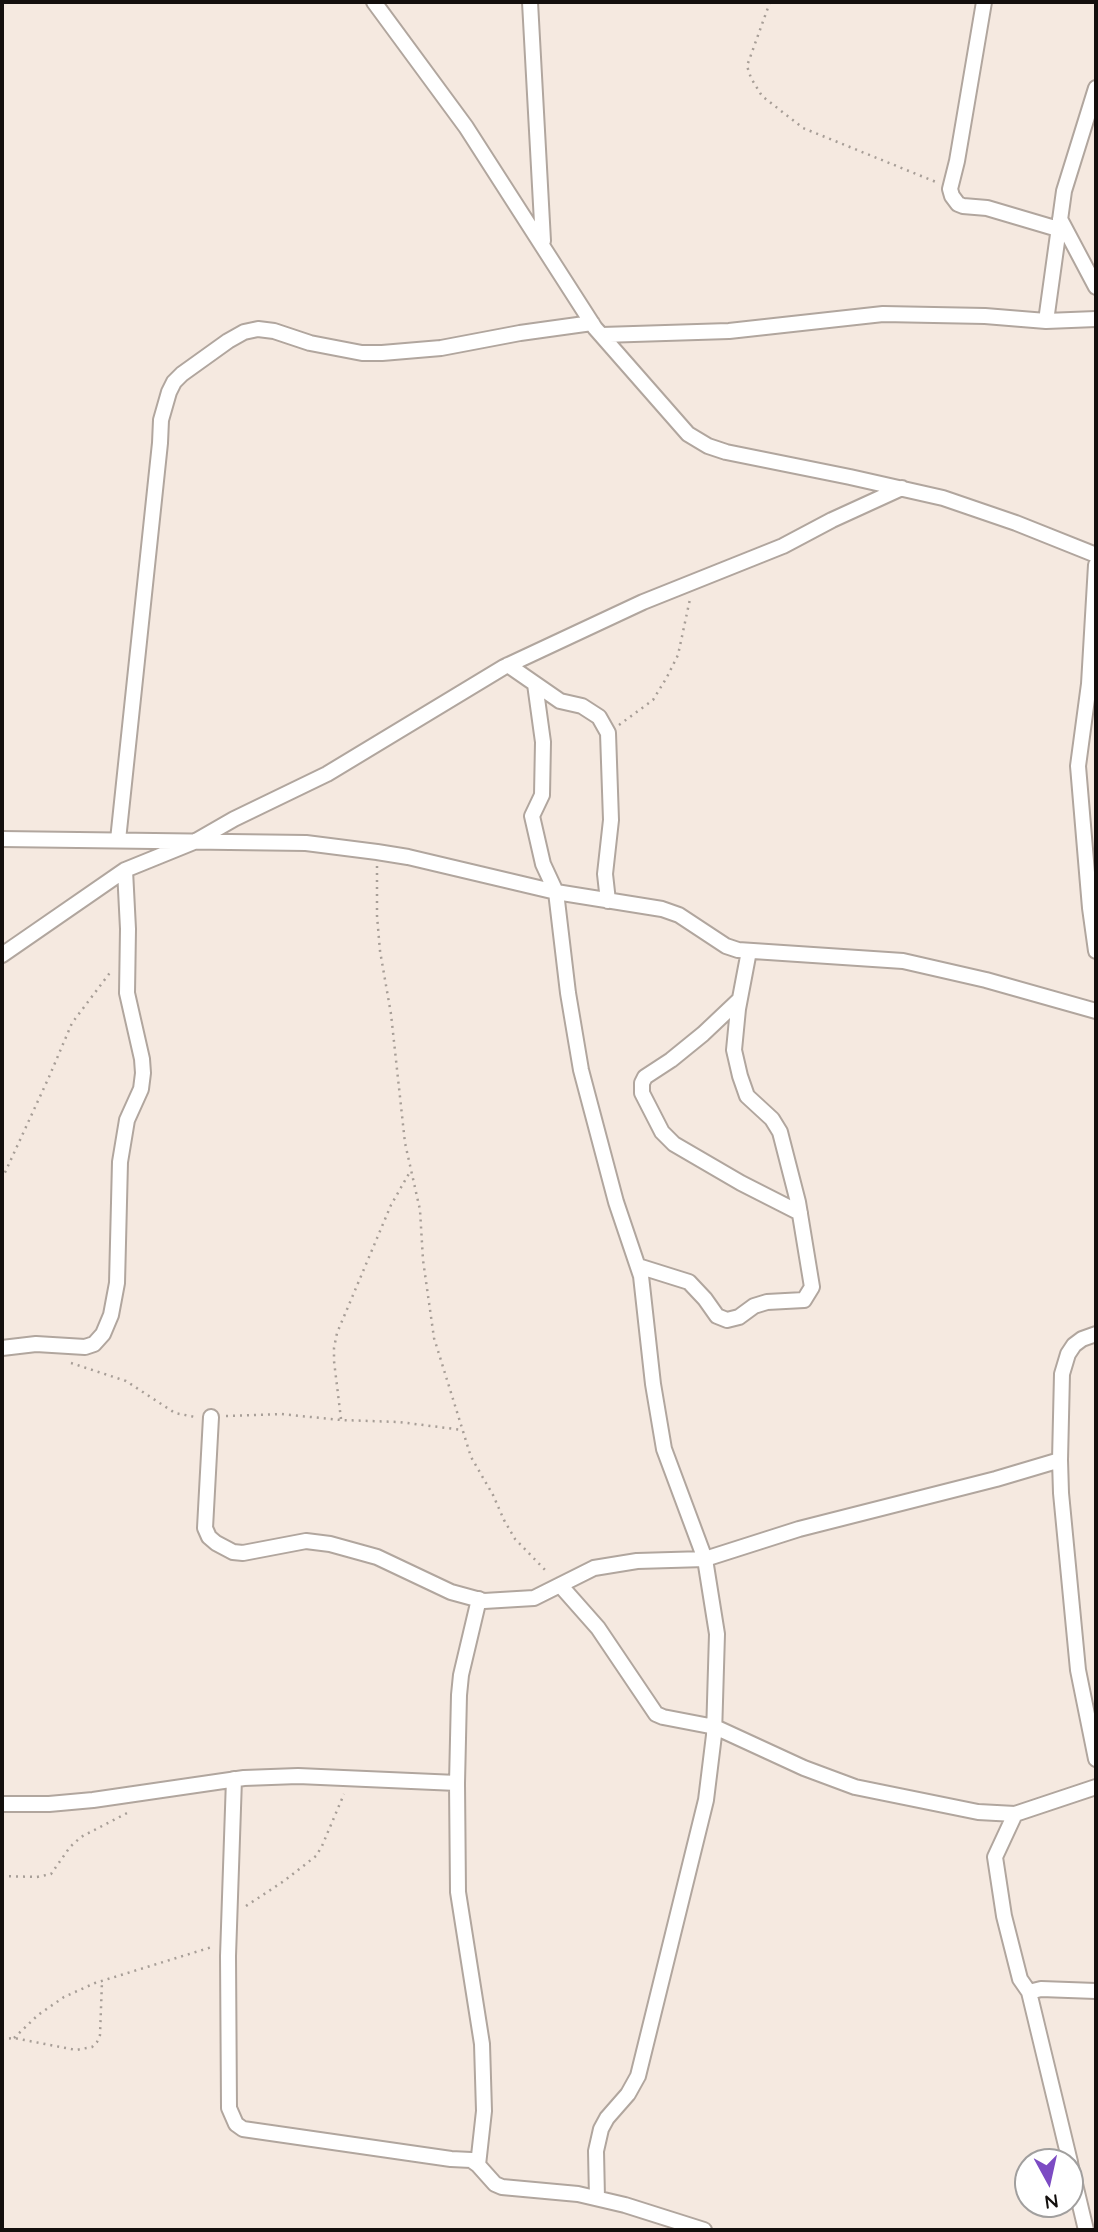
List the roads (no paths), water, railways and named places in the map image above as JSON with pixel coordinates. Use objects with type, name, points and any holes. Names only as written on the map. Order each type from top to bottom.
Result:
[{"type":"street","points":[[374,2],[466,127],[592,323],[688,434],[708,446],[773,463],[943,498],[1096,555]]},
{"type":"street","points":[[530,2],[543,245]]},
{"type":"street","points":[[984,2],[950,189],[952,195],[958,204],[1059,224],[1096,287]]},
{"type":"street","points":[[1046,321],[1064,191],[1096,88]]},
{"type":"street","points":[[602,335],[729,331],[883,314],[985,316],[1046,321],[1096,319]]},
{"type":"street","points":[[118,840],[160,443],[160,419],[169,392],[181,374],[228,341],[251,330],[266,329],[310,343],[362,353],[382,353],[441,348],[592,323]]},
{"type":"street","points":[[2,955],[125,870],[194,842],[234,819],[327,774],[509,665],[643,602],[783,546],[902,488]]},
{"type":"street","points":[[1096,565],[1090,684],[1078,766],[1087,884],[1096,951]]},
{"type":"street","points":[[509,665],[560,701],[582,706],[599,717],[608,733],[611,820],[605,874],[608,901]]},
{"type":"street","points":[[535,684],[543,742],[541,798],[532,816],[543,864],[556,892],[577,1049],[616,1202],[638,1266],[664,1449],[705,1559],[717,1634],[715,1727],[706,1800],[639,2077],[601,2129],[596,2151],[597,2198]]},
{"type":"street","points":[[2,839],[306,843],[377,852],[556,892],[662,909],[679,915],[726,946],[749,951],[903,961],[1096,1011]]},
{"type":"street","points":[[2,1348],[36,1344],[85,1347],[94,1344],[103,1334],[111,1315],[117,1283],[120,1162],[127,1120],[141,1089],[143,1073],[127,993],[125,870]]},
{"type":"street","points":[[638,1266],[689,1282],[722,1320],[733,1319],[766,1302],[804,1300],[811,1292],[813,1281],[800,1213],[780,1132],[772,1119],[747,1096],[734,1050],[749,951]]},
{"type":"street","points":[[740,999],[703,1034],[645,1077],[642,1093],[662,1132],[674,1144],[800,1213]]},
{"type":"street","points":[[1096,1334],[1074,1345],[1068,1354],[1062,1374],[1060,1460],[1060,1493],[1078,1670],[1096,1759]]},
{"type":"street","points":[[211,1417],[205,1528],[216,1543],[233,1552],[243,1553],[306,1541],[330,1544],[377,1557],[451,1592],[484,1601],[534,1598],[594,1568],[637,1561],[705,1559],[799,1529],[1060,1460]]},
{"type":"street","points":[[560,1585],[598,1628],[656,1714],[663,1717],[715,1727],[804,1768],[855,1787],[978,1812],[1015,1814],[1096,1787]]},
{"type":"street","points":[[478,2165],[484,2111],[482,2044],[458,1892],[457,1783],[461,1675],[479,1599]]},
{"type":"street","points":[[2,1804],[93,1800],[234,1780],[298,1776],[457,1783]]},
{"type":"street","points":[[234,1780],[229,1943],[229,2108],[236,2124],[243,2129],[471,2160],[490,2180],[502,2187],[597,2198],[625,2204],[704,2230]]},
{"type":"street","points":[[1015,1814],[995,1857],[1004,1916],[1020,1979],[1029,1992],[1066,2148]]},
{"type":"street","points":[[1029,1992],[1041,1989],[1096,1991]]}]
